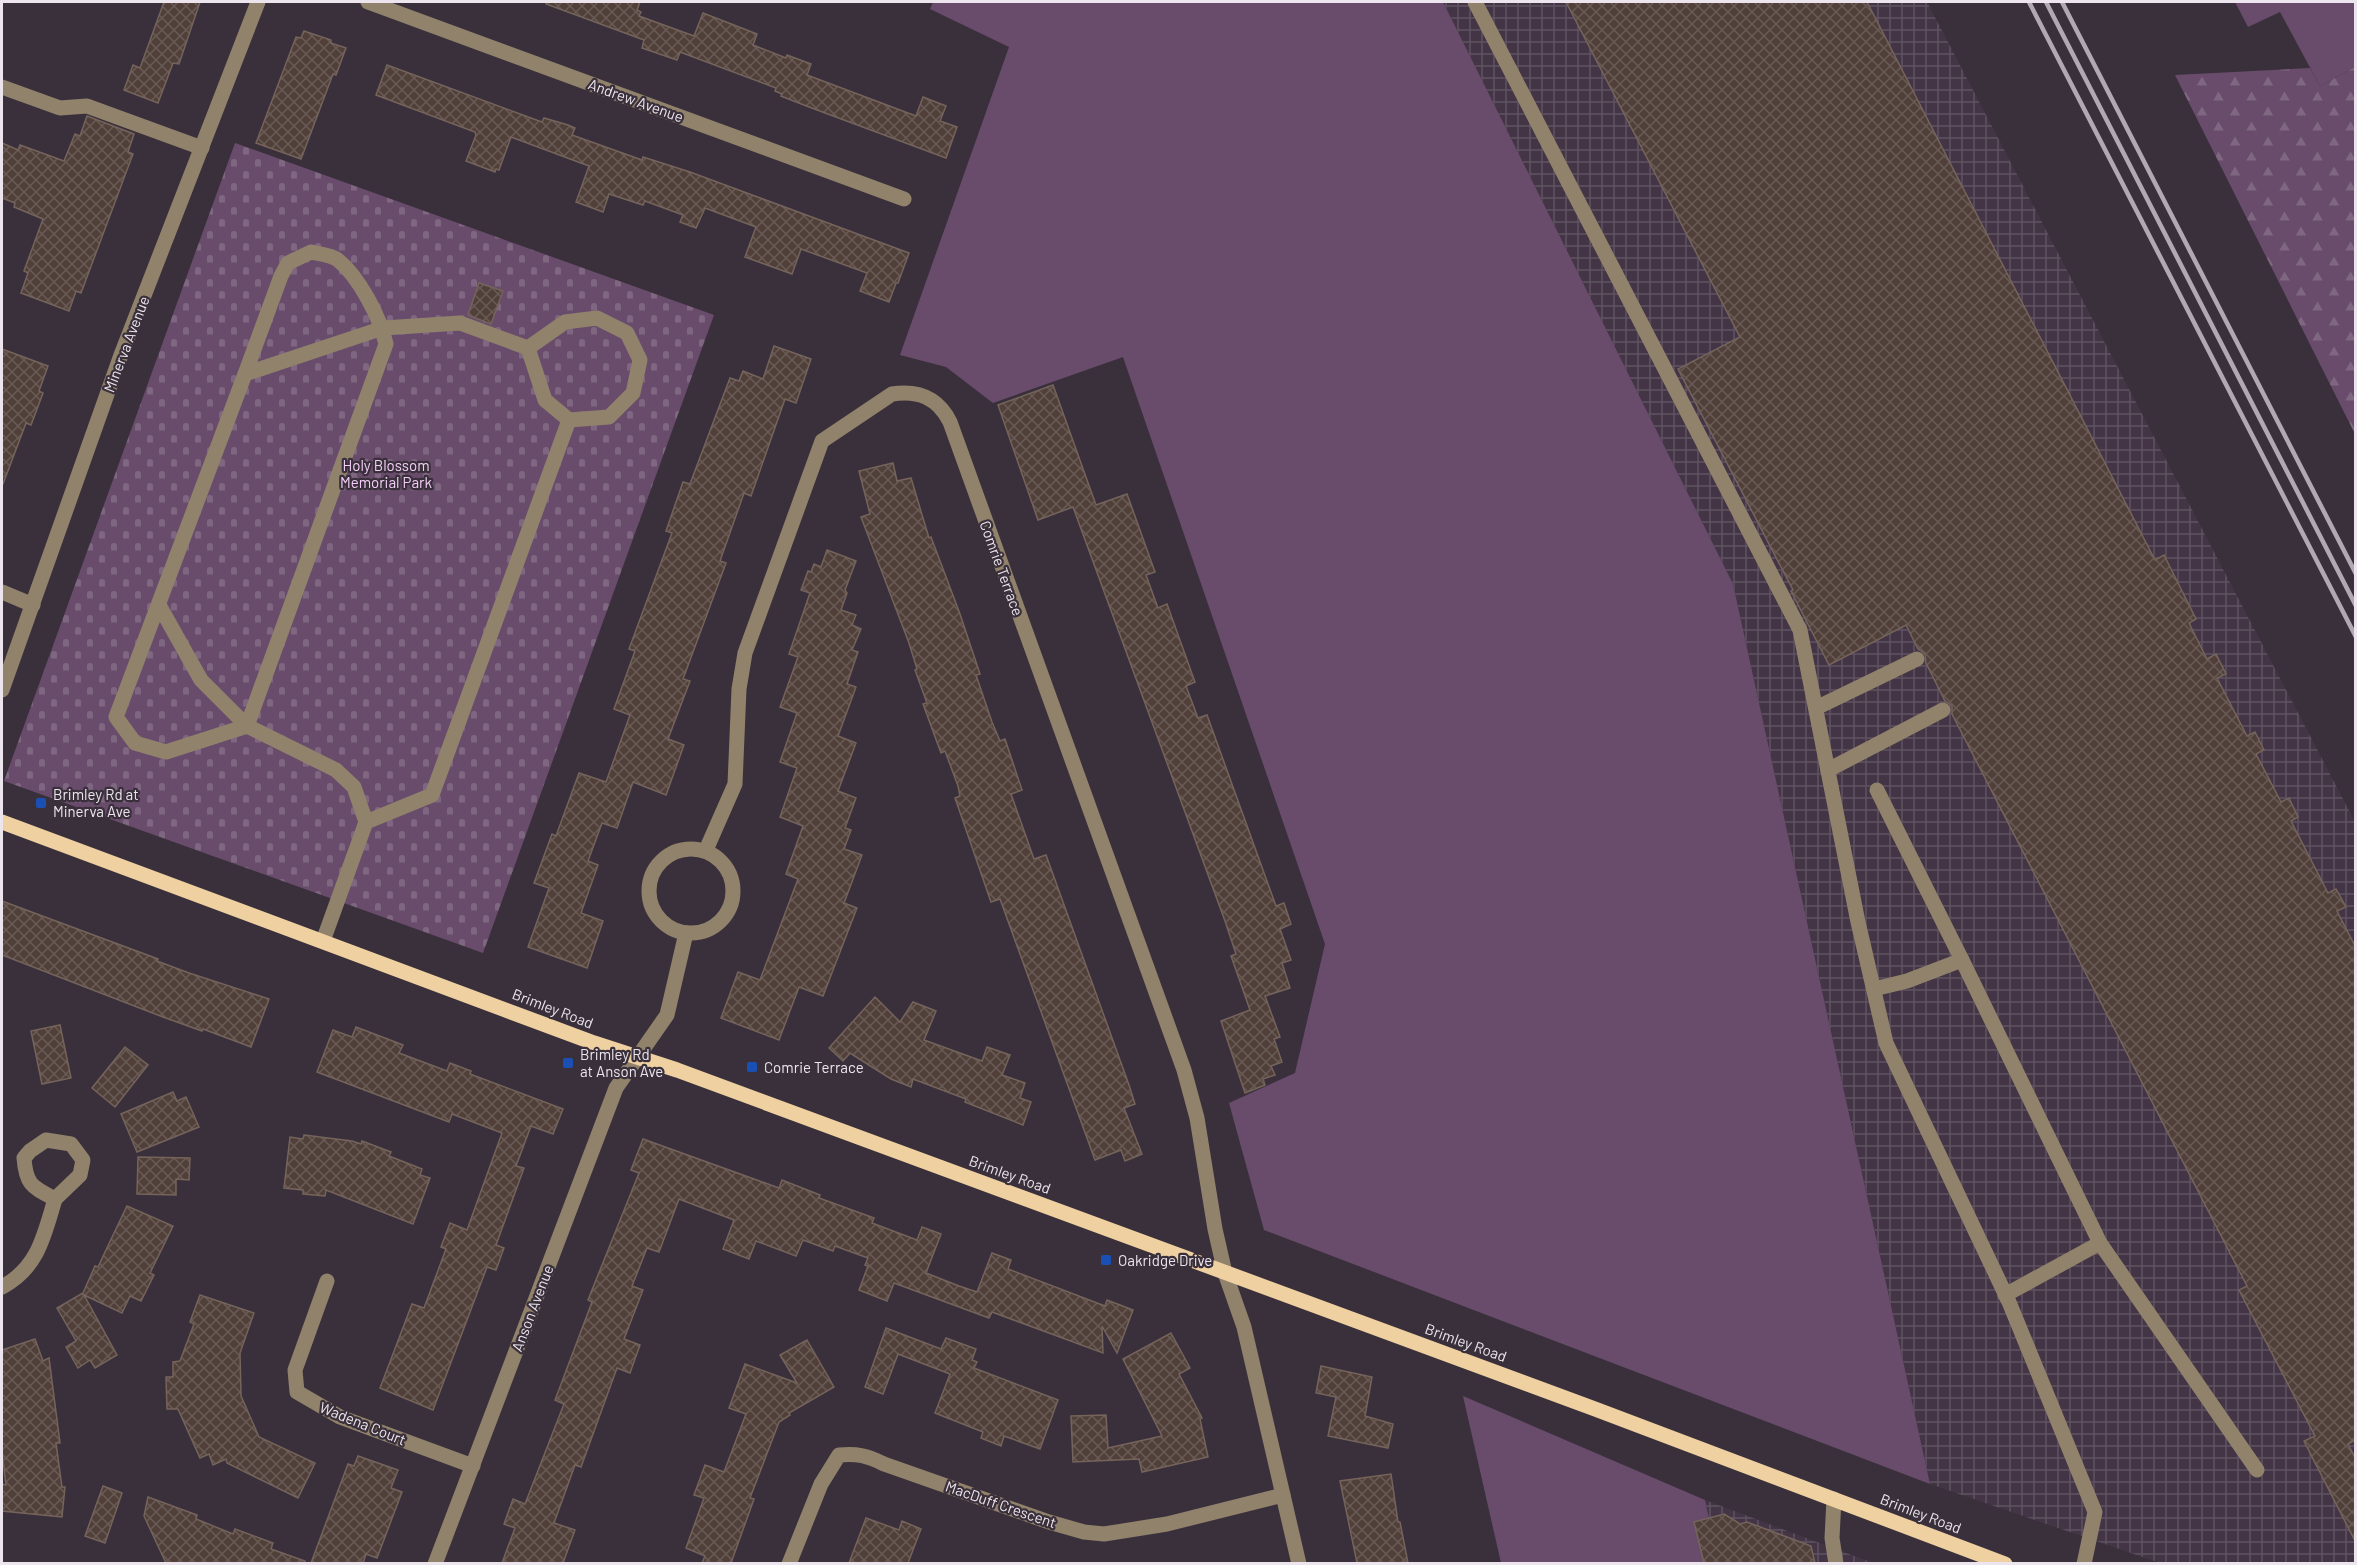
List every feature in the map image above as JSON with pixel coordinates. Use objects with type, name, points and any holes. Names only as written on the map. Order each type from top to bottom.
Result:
[{"type":"main road","name":"Brimley Road","points":[[2,822],[594,1043],[638,1057],[1225,1273],[2005,1563]]},
{"type":"street","name":"Minerva Avenue","points":[[2,690],[121,355],[258,2]]},
{"type":"street","name":"Andrew Avenue","points":[[368,2],[904,199]]},
{"type":"street","points":[[1475,2],[1800,630],[1886,1044],[2005,1295],[2095,1512],[2084,1563]]},
{"type":"street","points":[[2,87],[60,108],[87,106],[202,148]]},
{"type":"street","points":[[311,252],[336,258],[355,279],[383,328],[387,344],[247,726],[166,752],[135,743],[116,717],[281,276],[288,263],[311,252]]},
{"type":"street","points":[[597,318],[627,333],[639,360],[633,393],[609,417],[569,420],[545,399],[528,348],[565,322],[597,318]]},
{"type":"street","points":[[245,374],[383,328],[460,323],[528,348]]},
{"type":"street","name":"Comrie Terrace","points":[[706,850],[735,784],[738,689],[745,654],[822,441],[892,394],[905,392],[924,395],[940,406],[950,422],[1184,1070],[1197,1118],[1215,1229],[1225,1273]]},
{"type":"street","points":[[366,822],[432,795],[569,420]]},
{"type":"street","points":[[2,592],[33,605]]},
{"type":"street","points":[[159,605],[201,680],[247,726],[336,771],[354,787],[366,822],[323,941]]},
{"type":"street","points":[[1816,708],[1917,659]]},
{"type":"street","points":[[1828,770],[1943,710]]},
{"type":"street","points":[[1877,790],[2100,1243],[2258,1470]]},
{"type":"street","points":[[690,848],[706,850],[719,858],[729,870],[733,885],[732,900],[726,915],[715,926],[701,932],[686,933],[671,929],[658,918],[650,905],[648,889],[652,873],[661,860],[674,851],[690,848]]},
{"type":"street","points":[[638,1057],[667,1015],[686,933]]},
{"type":"street","points":[[1874,989],[1907,981],[1962,960]]},
{"type":"street","name":"Anson Avenue","points":[[435,1563],[616,1088],[638,1057]]},
{"type":"street","points":[[2,1287],[28,1268],[40,1247],[55,1199]]},
{"type":"street","points":[[2005,1295],[2100,1243]]},
{"type":"street","points":[[1225,1273],[1244,1327],[1299,1563]]},
{"type":"street","name":"Wadena Court","points":[[327,1281],[295,1370],[297,1392],[340,1417],[473,1466]]},
{"type":"street","name":"MacDuff Crescent","points":[[789,1563],[821,1484],[839,1455],[853,1453],[868,1456],[884,1464],[1049,1521],[1084,1532],[1104,1534],[1167,1524],[1283,1495]]},
{"type":"street","points":[[1833,1499],[1832,1538],[1836,1563]]},
{"type":"shaded area","points":[[1443,2],[1927,2],[2355,822],[2355,1563],[2160,1563],[1930,1484],[1733,584]]},
{"type":"shaded area","points":[[1705,1500],[1873,1563],[1719,1563]]},
{"type":"green space","points":[[933,2],[1443,2],[1733,584],[1930,1484],[1264,1230],[1229,1103],[1295,1073],[1325,944],[1123,357],[993,403],[946,367],[900,355],[1009,47],[930,9]]},
{"type":"green space","points":[[2235,2],[2355,2],[2355,67],[2320,86],[2280,12],[2248,27]]},
{"type":"green space","points":[[2355,67],[2355,434],[2175,75],[2310,68],[2320,86]]},
{"type":"green space","name":"Holy Blossom Memorial Park","points":[[235,143],[714,315],[483,953],[4,781]]},
{"type":"green space","points":[[1463,1396],[1705,1500],[1719,1563],[1501,1563]]},
{"type":"building","points":[[164,2],[200,2],[179,64],[173,63],[158,103],[124,90],[133,65],[140,68]]},
{"type":"building","points":[[546,2],[640,2],[637,10],[641,12],[639,16],[694,36],[703,13],[757,34],[753,45],[786,58],[787,55],[811,64],[807,75],[916,116],[923,97],[946,106],[940,121],[957,127],[946,158],[781,96],[782,94],[775,91],[776,88],[680,52],[677,60],[642,48],[644,40],[546,4]]},
{"type":"building","points":[[1566,2],[1867,2],[2155,560],[2164,555],[2196,619],[2189,623],[2207,659],[2216,654],[2226,674],[2217,678],[2247,736],[2255,732],[2264,750],[2256,754],[2281,802],[2289,798],[2298,817],[2291,821],[2328,893],[2336,889],[2346,907],[2337,911],[2355,946],[2355,1440],[2348,1444],[2355,1458],[2355,1541],[2304,1441],[2315,1436],[2239,1290],[2247,1286],[1952,714],[1952,706],[1945,701],[1926,663],[1925,654],[1918,649],[1906,625],[1829,665],[1791,591],[1793,590],[1678,369],[1740,337]]},
{"type":"building","points":[[304,31],[346,48],[336,75],[333,74],[301,159],[256,143],[296,37],[301,38]]},
{"type":"building","points":[[387,65],[542,122],[544,118],[568,125],[575,128],[572,135],[642,160],[643,157],[690,172],[909,253],[898,283],[896,283],[889,302],[860,291],[867,273],[801,249],[792,274],[745,257],[756,227],[705,208],[696,228],[680,222],[683,215],[645,201],[643,205],[609,194],[603,212],[576,202],[589,166],[511,137],[499,170],[496,169],[495,172],[466,161],[476,135],[475,132],[376,95]]},
{"type":"building","points":[[87,116],[134,134],[128,152],[133,154],[81,293],[76,291],[69,311],[21,293],[28,273],[24,271],[43,219],[14,207],[15,203],[2,198],[2,143],[18,150],[20,145],[64,161],[75,134],[80,136]]},
{"type":"building","points":[[479,283],[503,291],[491,324],[468,315]]},
{"type":"building","points":[[774,346],[811,359],[796,403],[785,399],[751,496],[744,493],[720,561],[726,563],[683,679],[690,681],[668,739],[684,745],[666,795],[633,782],[617,828],[602,823],[588,861],[598,865],[581,913],[603,921],[587,968],[528,947],[549,888],[534,883],[552,834],[556,836],[579,773],[606,782],[630,715],[614,709],[635,651],[629,649],[672,533],[666,531],[683,482],[690,484],[730,378],[739,381],[743,371],[763,379]]},
{"type":"building","points":[[2,349],[48,366],[39,391],[43,393],[31,425],[26,423],[3,484],[2,484]]},
{"type":"building","points":[[1053,385],[1096,505],[1127,494],[1155,572],[1146,575],[1158,608],[1167,604],[1195,682],[1186,686],[1198,718],[1207,715],[1276,906],[1284,903],[1291,924],[1280,929],[1291,960],[1282,963],[1290,988],[1265,996],[1280,1037],[1274,1039],[1282,1062],[1271,1066],[1275,1075],[1263,1079],[1265,1085],[1245,1093],[1221,1021],[1250,1010],[1231,956],[1236,954],[1225,921],[1073,507],[1038,520],[998,405]]},
{"type":"building","points":[[893,463],[897,481],[911,478],[929,538],[931,537],[960,614],[980,674],[976,675],[992,722],[1000,741],[1005,739],[1022,790],[1011,794],[1034,859],[1046,855],[1129,1085],[1135,1104],[1124,1108],[1142,1154],[1125,1161],[1121,1150],[1095,1160],[1000,899],[991,902],[955,798],[960,796],[958,786],[945,751],[941,753],[923,704],[927,703],[915,670],[917,669],[909,643],[861,517],[870,514],[859,471]]},
{"type":"building","points":[[827,550],[856,561],[845,590],[847,593],[841,610],[856,615],[852,625],[861,629],[852,650],[858,652],[847,684],[856,687],[838,736],[856,743],[838,791],[856,798],[845,828],[851,830],[844,849],[862,855],[844,903],[857,908],[823,996],[799,987],[779,1040],[721,1018],[738,972],[760,980],[798,879],[786,874],[803,826],[780,817],[797,768],[780,762],[797,713],[780,707],[798,657],[789,654],[810,593],[801,590],[808,571],[811,572],[814,564],[821,567]]},
{"type":"building","points":[[2,901],[158,959],[157,961],[189,973],[269,999],[251,1047],[163,1017],[2,955]]},
{"type":"building","points":[[875,997],[900,1022],[913,1002],[936,1011],[924,1040],[982,1061],[987,1047],[1010,1055],[1002,1075],[1025,1083],[1020,1098],[1031,1102],[1023,1125],[965,1102],[966,1099],[913,1079],[911,1087],[891,1079],[850,1053],[843,1061],[829,1048]]},
{"type":"building","points":[[60,1025],[71,1078],[42,1084],[31,1031]]},
{"type":"building","points":[[356,1027],[403,1045],[399,1053],[447,1071],[450,1063],[471,1071],[470,1074],[563,1109],[553,1134],[531,1126],[516,1166],[524,1168],[496,1245],[504,1248],[496,1270],[487,1267],[433,1410],[380,1388],[412,1304],[424,1308],[446,1249],[441,1247],[450,1223],[467,1230],[502,1133],[452,1114],[449,1122],[317,1072],[333,1030],[352,1037]]},
{"type":"building","points":[[125,1047],[148,1065],[115,1107],[92,1088]]},
{"type":"building","points":[[173,1092],[177,1101],[186,1097],[199,1127],[137,1152],[121,1114]]},
{"type":"building","points":[[304,1135],[361,1144],[362,1141],[391,1152],[389,1156],[422,1169],[420,1175],[430,1178],[413,1224],[326,1190],[325,1196],[303,1194],[303,1190],[284,1188],[290,1137],[303,1139]]},
{"type":"building","points":[[643,1139],[779,1188],[782,1180],[820,1195],[819,1198],[874,1218],[872,1223],[917,1240],[922,1227],[941,1234],[926,1273],[959,1286],[977,1292],[992,1253],[1011,1260],[1008,1269],[1105,1306],[1107,1300],[1133,1310],[1117,1353],[1102,1326],[1103,1353],[992,1312],[989,1318],[894,1283],[887,1301],[859,1290],[868,1266],[865,1265],[868,1258],[835,1246],[833,1251],[803,1240],[796,1256],[756,1241],[749,1259],[723,1249],[734,1220],[679,1199],[659,1252],[647,1248],[632,1286],[643,1290],[624,1339],[640,1345],[630,1373],[617,1368],[581,1467],[575,1465],[554,1523],[575,1530],[563,1563],[502,1563],[515,1528],[504,1524],[513,1499],[525,1504],[564,1404],[555,1400],[592,1302],[588,1300],[639,1173],[631,1170]]},
{"type":"building","points":[[138,1157],[190,1158],[189,1180],[176,1179],[176,1195],[137,1194]]},
{"type":"building","points":[[127,1206],[173,1226],[150,1273],[154,1275],[141,1301],[130,1296],[122,1313],[84,1295],[117,1355],[95,1368],[90,1360],[78,1368],[66,1347],[76,1341],[57,1308],[83,1293]]},
{"type":"building","points":[[200,1295],[254,1313],[240,1353],[241,1396],[259,1437],[315,1463],[298,1498],[227,1463],[226,1459],[213,1465],[209,1454],[200,1458],[178,1409],[167,1409],[166,1377],[173,1377],[173,1362],[180,1361],[194,1324],[190,1322]]},
{"type":"building","points":[[886,1328],[941,1349],[946,1338],[976,1349],[972,1360],[977,1362],[974,1368],[1058,1400],[1040,1449],[1004,1436],[1001,1446],[981,1438],[983,1432],[935,1413],[950,1374],[898,1354],[883,1394],[865,1387]]},
{"type":"building","points":[[1171,1333],[1190,1368],[1179,1374],[1202,1418],[1200,1419],[1208,1457],[1142,1472],[1139,1459],[1073,1462],[1071,1416],[1106,1415],[1108,1448],[1162,1436],[1123,1359]]},
{"type":"building","points":[[35,1339],[43,1361],[49,1358],[60,1443],[56,1443],[62,1487],[65,1487],[62,1517],[2,1511],[2,1484],[6,1485],[2,1451],[2,1350]]},
{"type":"building","points":[[807,1340],[834,1387],[789,1413],[790,1415],[779,1422],[750,1498],[754,1499],[731,1563],[702,1563],[705,1556],[686,1548],[704,1498],[694,1495],[705,1465],[724,1472],[746,1414],[729,1408],[745,1364],[797,1383],[780,1355]]},
{"type":"building","points":[[1321,1366],[1372,1377],[1365,1416],[1393,1424],[1388,1448],[1328,1436],[1336,1397],[1316,1393]]},
{"type":"building","points":[[358,1456],[398,1470],[391,1488],[402,1492],[377,1558],[366,1554],[363,1563],[311,1563],[348,1464],[354,1466]]},
{"type":"building","points":[[1391,1474],[1398,1522],[1400,1522],[1408,1563],[1357,1563],[1340,1481]]},
{"type":"building","points":[[103,1486],[122,1493],[105,1543],[85,1536]]},
{"type":"building","points":[[148,1497],[197,1515],[196,1519],[233,1534],[235,1529],[273,1543],[271,1549],[305,1561],[305,1563],[166,1563],[144,1516]]},
{"type":"building","points":[[1724,1514],[1740,1524],[1747,1522],[1811,1546],[1815,1563],[1704,1563],[1694,1522]]},
{"type":"building","points":[[866,1518],[899,1530],[902,1521],[921,1529],[908,1563],[849,1563]]},
{"type":"railway","points":[[2029,2],[2356,637]]},
{"type":"railway","points":[[2046,2],[2356,606]]},
{"type":"railway","points":[[2062,2],[2356,574]]},
{"type":"place","name":"Brimley Rd at Minerva Ave","points":[[41,803]]},
{"type":"place","name":"Brimley Rd at Anson Ave","points":[[568,1063]]},
{"type":"place","name":"Comrie Terrace","points":[[752,1067]]},
{"type":"place","name":"Oakridge Drive","points":[[1106,1260]]}]
